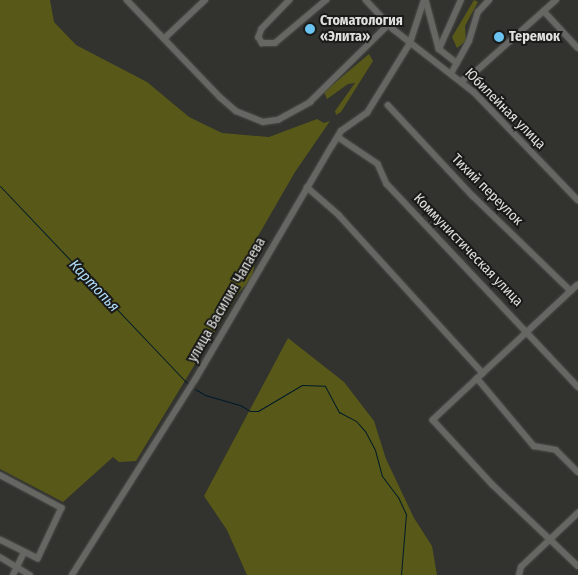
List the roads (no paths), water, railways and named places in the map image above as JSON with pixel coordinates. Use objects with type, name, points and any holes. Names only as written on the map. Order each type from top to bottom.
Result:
[{"type":"street","points":[[127,0],[206,83],[236,110],[270,123],[310,102],[388,25]]},
{"type":"street","points":[[165,38],[205,0]]},
{"type":"street","points":[[290,0],[262,29],[259,37],[262,43],[267,46],[275,43],[326,0]]},
{"type":"street","name":"Юбилейная улица","points":[[366,0],[388,25],[452,72],[578,200]]},
{"type":"street","points":[[425,0],[439,49],[457,63]]},
{"type":"street","name":"улица Василия Чапаева","points":[[72,575],[195,380],[338,137],[367,113],[410,43],[425,0]]},
{"type":"street","points":[[439,49],[461,0]]},
{"type":"street","points":[[452,72],[469,41],[478,12],[489,0]]},
{"type":"street","points":[[461,81],[474,74],[556,0]]},
{"type":"street","points":[[544,11],[578,48]]},
{"type":"street","name":"Тихий переулок","points":[[388,105],[472,196],[571,291]]},
{"type":"street","name":"Коммунистическая улица","points":[[338,137],[370,156],[378,164],[387,184],[527,330],[578,387]]},
{"type":"street","points":[[307,187],[339,215],[483,373]]},
{"type":"street","points":[[578,285],[527,330],[433,420],[493,484],[552,538],[578,566]]},
{"type":"street","points":[[477,378],[534,446],[556,450],[578,472]]},
{"type":"street","points":[[0,476],[62,508],[38,560],[0,540]]},
{"type":"street","points":[[519,574],[521,567],[578,513]]},
{"type":"street","points":[[13,575],[24,552]]},
{"type":"street","points":[[0,557],[30,575]]},
{"type":"waterway","name":"Картопья","points":[[0,186],[189,385]]},
{"type":"waterway","name":"Картопья","points":[[195,389],[205,395],[240,405],[250,411],[258,411],[302,385],[325,386],[339,412],[356,421],[365,431],[375,450],[382,476],[398,497],[406,514],[401,575]]},
{"type":"place","name":"Стоматология «Элита»","points":[[310,29]]},
{"type":"place","name":"Теремок","points":[[499,37]]}]
